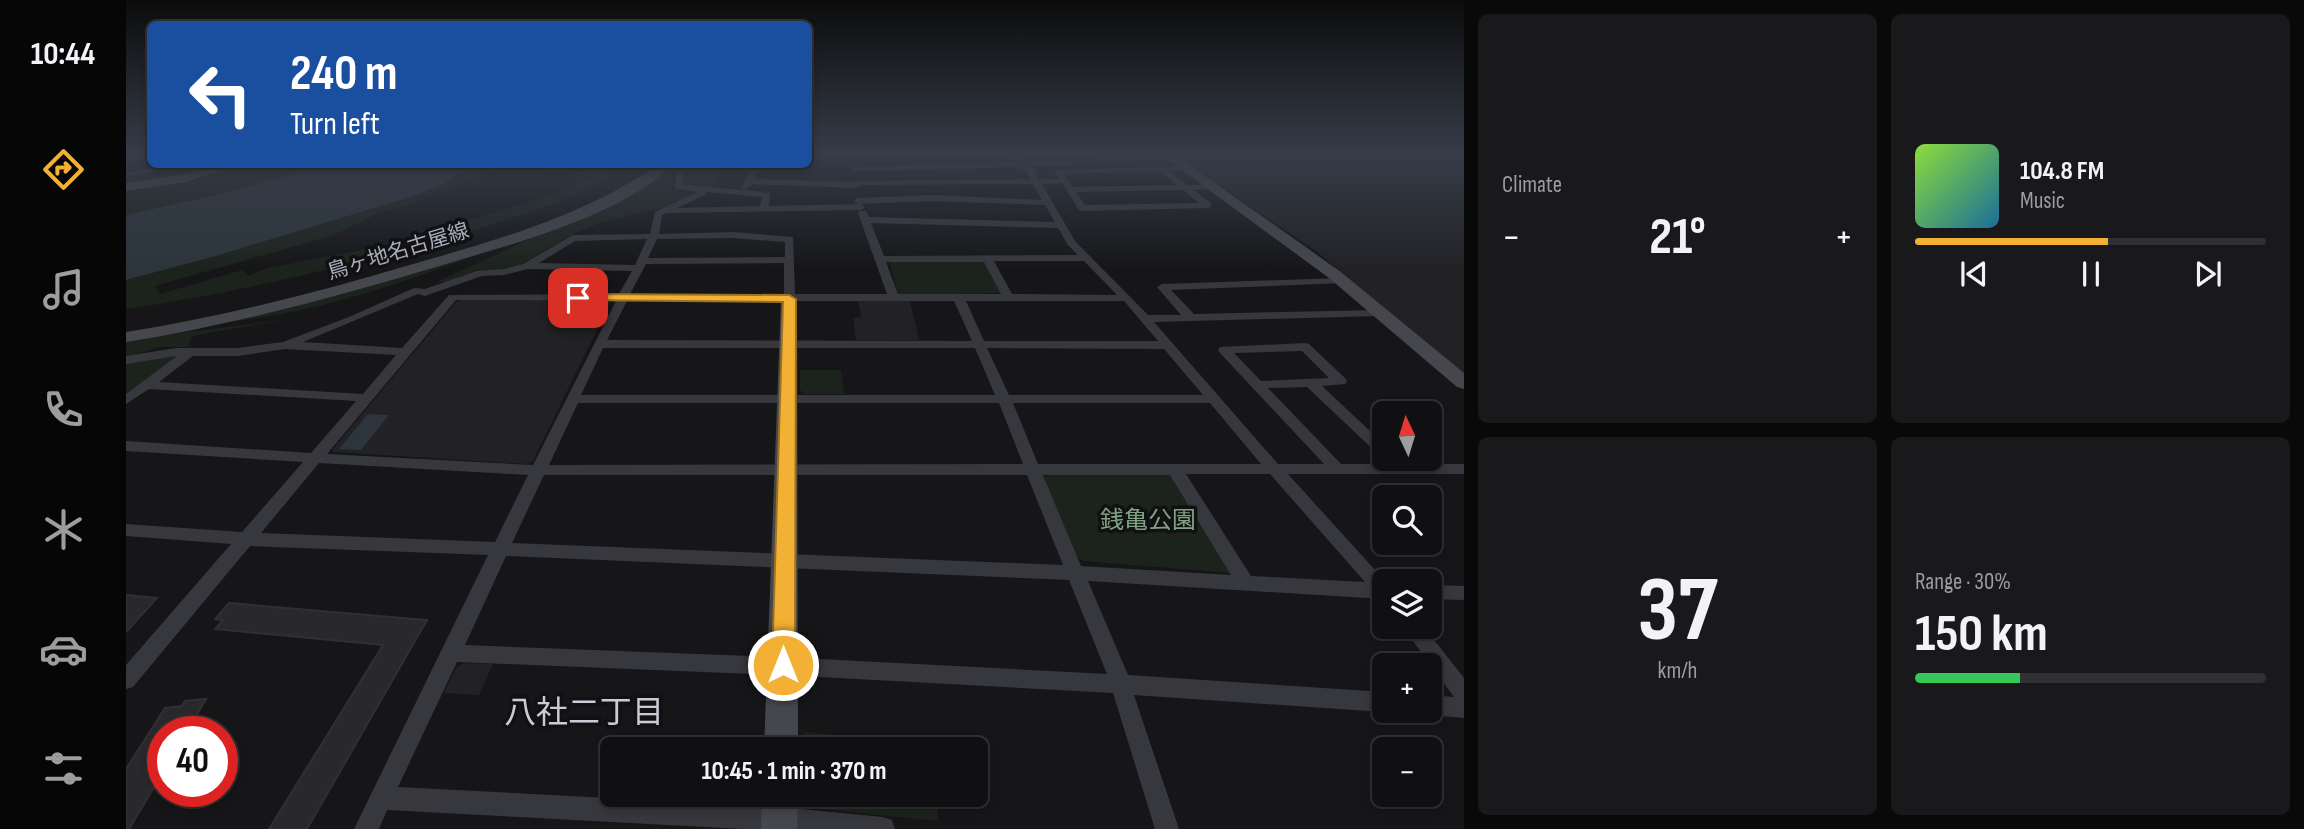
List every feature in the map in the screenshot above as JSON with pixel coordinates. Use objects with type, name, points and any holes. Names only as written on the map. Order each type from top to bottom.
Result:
[{"type":"street","name":"鳥ヶ地名古屋線","points":[[126,337],[272,308],[457,256],[535,231],[626,193]]},
{"type":"street","points":[[366,829],[599,344],[653,238],[658,214],[702,193]]},
{"type":"street","points":[[736,193],[766,195],[764,208]]},
{"type":"street","points":[[858,193],[894,299]]},
{"type":"street","points":[[960,201],[965,198],[962,193]]},
{"type":"street","points":[[1043,193],[1071,243],[1127,299],[1372,578]]},
{"type":"street","points":[[1072,193],[1082,208],[1208,205],[1192,193]]},
{"type":"street","points":[[1220,193],[1341,281],[1464,383]]},
{"type":"street","points":[[662,211],[860,204],[932,198],[1049,203]]},
{"type":"street","points":[[960,201],[970,223]]},
{"type":"street","points":[[731,209],[733,234]]},
{"type":"street","points":[[866,220],[1061,225]]},
{"type":"street","points":[[527,266],[573,238],[733,234],[790,239],[781,737]]},
{"type":"street","points":[[880,259],[1086,258]]},
{"type":"street","points":[[988,259],[1009,299]]},
{"type":"street","points":[[425,293],[481,273],[504,272],[527,266],[790,260]]},
{"type":"street","points":[[1191,318],[1162,287],[1341,281]]},
{"type":"street","points":[[285,345],[418,290],[435,296],[453,297],[1127,299]]},
{"type":"street","points":[[126,680],[453,297]]},
{"type":"street","points":[[959,299],[1004,399],[1121,682],[1167,829]]},
{"type":"street","points":[[1144,319],[1380,313]]},
{"type":"street","points":[[599,344],[1165,345]]},
{"type":"street","points":[[126,360],[176,352],[238,352],[285,345],[406,352]]},
{"type":"street","points":[[1257,385],[1340,381],[1304,347],[1224,350],[1257,385],[1338,470]]},
{"type":"street","points":[[126,400],[189,354]]},
{"type":"street","points":[[1311,383],[1372,441]]},
{"type":"street","points":[[147,384],[366,398]]},
{"type":"street","points":[[574,399],[1213,399]]},
{"type":"street","points":[[126,446],[539,470],[1372,470]]},
{"type":"street","points":[[1174,468],[1246,583]]},
{"type":"street","points":[[1442,469],[1464,469]]},
{"type":"street","points":[[126,530],[246,540],[785,559],[1372,590]]},
{"type":"street","points":[[1442,592],[1464,593]]},
{"type":"street","points":[[1421,639],[1464,694]]},
{"type":"street","points":[[451,653],[783,665],[1121,682],[1372,701]]},
{"type":"street","points":[[1442,706],[1464,708]]},
{"type":"street","points":[[382,798],[780,814],[883,829]]},
{"type":"shaded area","points":[[225,193],[422,193],[216,256],[126,280],[126,215]]},
{"type":"shaded area","points":[[1230,193],[1464,193],[1464,374],[1316,251]]},
{"type":"shaded area","points":[[858,301],[910,301],[919,340],[856,340],[853,318],[861,317]]},
{"type":"shaded area","points":[[456,302],[610,303],[533,461],[527,464],[334,452],[332,450]]},
{"type":"shaded area","points":[[368,414],[389,415],[361,450],[339,449]]},
{"type":"shaded area","points":[[464,663],[493,664],[479,695],[444,693],[456,668]]},
{"type":"green space","points":[[126,193],[225,193],[126,215]]},
{"type":"green space","points":[[439,193],[377,214],[334,235],[155,286],[160,294],[242,270],[249,276],[267,268],[368,249],[559,193],[579,193],[512,219],[361,261],[284,280],[126,309],[126,280],[216,256],[417,195]]},
{"type":"green space","points":[[622,193],[691,195],[663,208],[606,221],[577,232],[520,265],[450,282],[437,282],[536,236],[544,229]]},
{"type":"green space","points":[[524,236],[411,279],[334,302],[215,323]]},
{"type":"green space","points":[[889,261],[984,261],[1003,293],[902,295],[898,293]]},
{"type":"green space","points":[[288,319],[192,336],[188,347],[160,347],[126,357],[126,340]]},
{"type":"green space","points":[[178,356],[126,394],[126,363]]},
{"type":"green space","points":[[800,370],[841,370],[844,394],[805,394],[800,390]]},
{"type":"green space","name":"銭亀公園","points":[[1173,474],[1233,573],[1083,561],[1077,557],[1044,477],[1049,475]]},
{"type":"green space","points":[[804,732],[854,737],[804,737]]},
{"type":"green space","points":[[937,807],[938,821],[810,808]]},
{"type":"building","points":[[126,595],[157,598],[126,632]]},
{"type":"building","points":[[229,603],[427,620],[307,829],[269,829],[383,645],[215,629],[223,620],[215,619]]},
{"type":"building","points":[[206,699],[196,716],[160,716],[165,708],[182,706],[185,701]]},
{"type":"building","points":[[147,736],[147,799],[129,829],[126,829],[126,769]]},
{"type":"district","name":"八社二丁目","points":[[584,712]]},
{"type":"route","points":[[578,298],[789,299],[783,665]]}]
